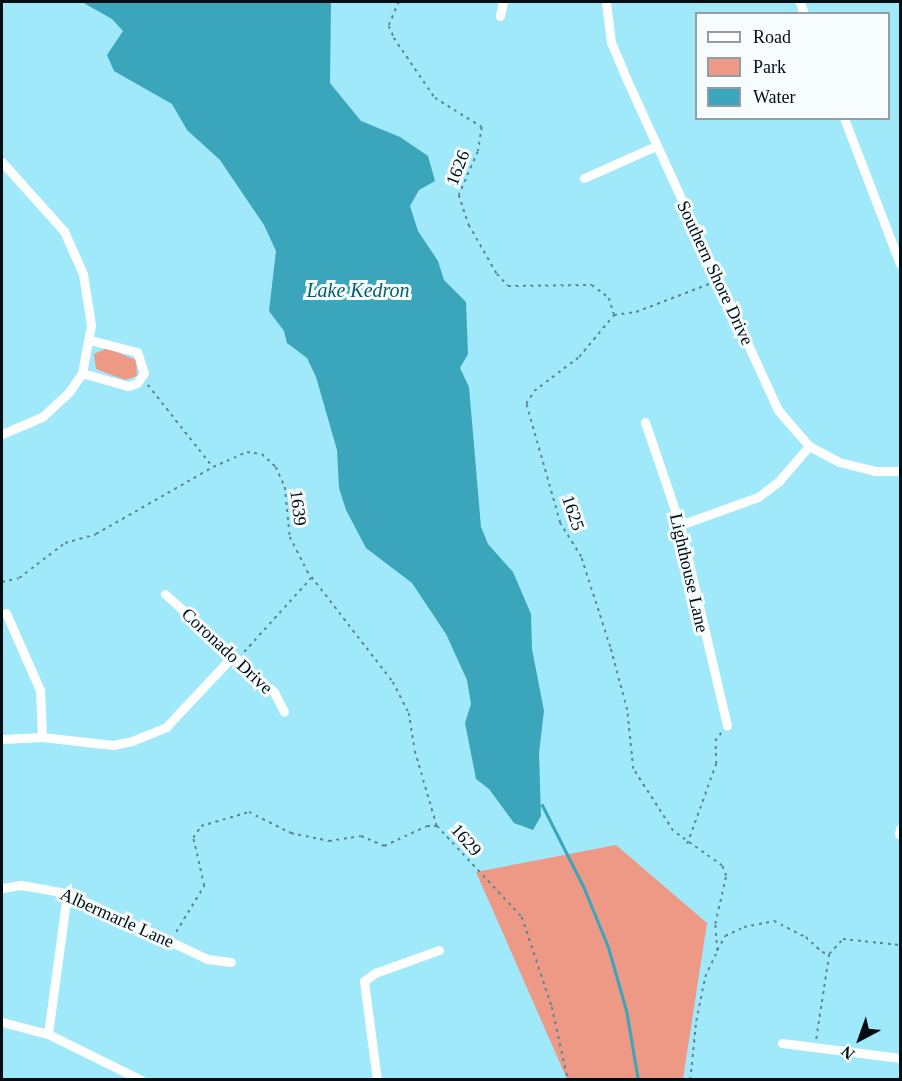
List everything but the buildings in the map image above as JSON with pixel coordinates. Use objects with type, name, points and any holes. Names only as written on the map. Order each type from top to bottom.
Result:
[{"type":"street","points":[[500,16],[503,2]]},
{"type":"street","name":"Southern Shore Drive","points":[[606,2],[611,42],[656,146],[778,410],[809,446],[857,468],[900,471]]},
{"type":"street","points":[[845,120],[900,264]]},
{"type":"street","points":[[584,178],[656,146]]},
{"type":"street","points":[[2,162],[53,216],[75,251],[90,304],[90,340],[82,373],[42,417],[2,434]]},
{"type":"street","points":[[82,373],[128,386],[142,377],[144,363],[137,352],[90,340]]},
{"type":"street","name":"Lighthouse Lane","points":[[645,422],[680,525],[727,726]]},
{"type":"street","points":[[680,525],[758,497],[779,481],[809,446]]},
{"type":"street","name":"Coronado Drive","points":[[165,594],[274,692],[284,712]]},
{"type":"street","points":[[6,613],[40,690],[42,737]]},
{"type":"street","points":[[2,739],[42,737],[112,744],[154,734],[178,716],[235,658]]},
{"type":"street","name":"Albermarle Lane","points":[[2,888],[21,885],[67,893],[207,959],[231,962]]},
{"type":"street","points":[[48,1034],[67,893]]},
{"type":"street","points":[[377,1080],[364,981],[375,973],[439,950]]},
{"type":"street","points":[[2,1022],[48,1034],[141,1080]]},
{"type":"street","points":[[782,1043],[900,1058]]},
{"type":"path","name":"1626","points":[[399,2],[388,26],[394,38],[435,98],[482,127],[478,152],[459,195],[469,225],[497,274],[508,286],[592,285],[609,298],[615,315]]},
{"type":"path","points":[[615,315],[636,312],[718,279]]},
{"type":"path","name":"1625","points":[[615,315],[579,357],[534,391],[526,404],[560,523],[580,557],[610,646],[627,710],[633,769],[673,831],[687,845]]},
{"type":"path","points":[[142,377],[213,467]]},
{"type":"path","name":"1639","points":[[2,582],[20,578],[65,543],[106,529],[213,467],[247,452],[262,454],[276,467],[285,487],[290,537],[311,577],[393,682],[409,713],[415,751],[437,826]]},
{"type":"path","points":[[235,658],[311,577]]},
{"type":"path","points":[[717,951],[715,924],[726,876],[722,866],[687,845],[717,764],[715,741],[727,726]]},
{"type":"path","name":"1629","points":[[172,941],[204,886],[193,838],[201,826],[249,812],[291,833],[329,841],[361,836],[384,846],[427,826],[437,826],[522,917],[552,1007],[568,1080]]},
{"type":"path","points":[[690,1080],[705,976],[725,936],[744,927],[774,921],[829,954]]},
{"type":"path","points":[[814,1046],[829,954],[843,939],[900,945]]},
{"type":"green space","points":[[107,348],[136,360],[137,376],[125,380],[96,369],[94,354]]},
{"type":"green space","points":[[616,845],[707,923],[683,1079],[567,1079],[476,872]]},
{"type":"water","name":"Lake Kedron","points":[[82,2],[331,2],[330,83],[361,121],[400,137],[428,156],[435,181],[419,190],[410,206],[418,231],[438,261],[444,280],[466,302],[468,354],[460,368],[469,387],[481,527],[488,544],[513,572],[531,614],[532,649],[544,711],[539,753],[541,816],[533,830],[514,823],[489,789],[476,779],[465,723],[471,704],[467,680],[446,634],[412,583],[366,548],[346,510],[339,488],[337,450],[316,377],[307,358],[287,343],[284,331],[269,311],[276,251],[264,225],[220,160],[187,130],[172,104],[114,71],[107,55],[123,31],[112,19]]},
{"type":"waterway","points":[[542,805],[583,886],[608,947],[626,1010],[638,1080]]}]
